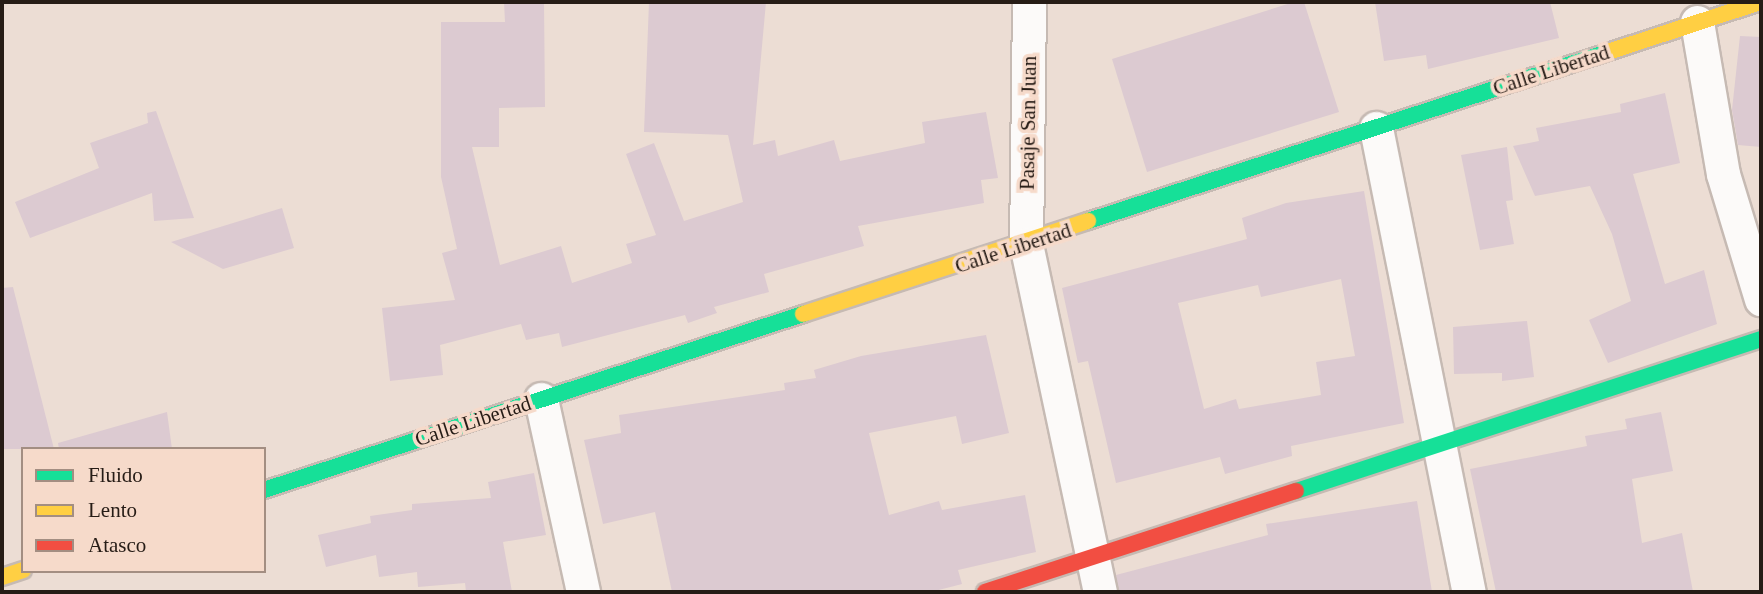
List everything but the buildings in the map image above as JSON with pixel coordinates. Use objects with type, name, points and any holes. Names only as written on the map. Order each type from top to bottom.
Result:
[{"type":"street","name":"Pasaje San Juan","points":[[1029,2],[1026,244],[1100,592]]},
{"type":"street","name":"Calle Libertad","points":[[266,489],[1026,244],[1760,2]]},
{"type":"street","points":[[1697,22],[1723,174],[1761,299]]},
{"type":"street","points":[[1376,128],[1442,439],[1469,592]]},
{"type":"street","points":[[985,592],[1093,552],[1761,339]]},
{"type":"street","points":[[541,399],[583,592]]},
{"type":"street","points":[[2,577],[21,571]]},
{"type":"traffic: fast","points":[[1088,221],[1608,52]]},
{"type":"traffic: fast","points":[[266,489],[803,314]]},
{"type":"traffic: fast","points":[[1296,491],[1761,339]]},
{"type":"traffic: slow","points":[[1608,52],[1760,2]]},
{"type":"traffic: slow","points":[[803,314],[1088,221]]},
{"type":"traffic: slow","points":[[2,577],[21,571]]},
{"type":"traffic: jam","points":[[985,592],[1296,491]]}]
